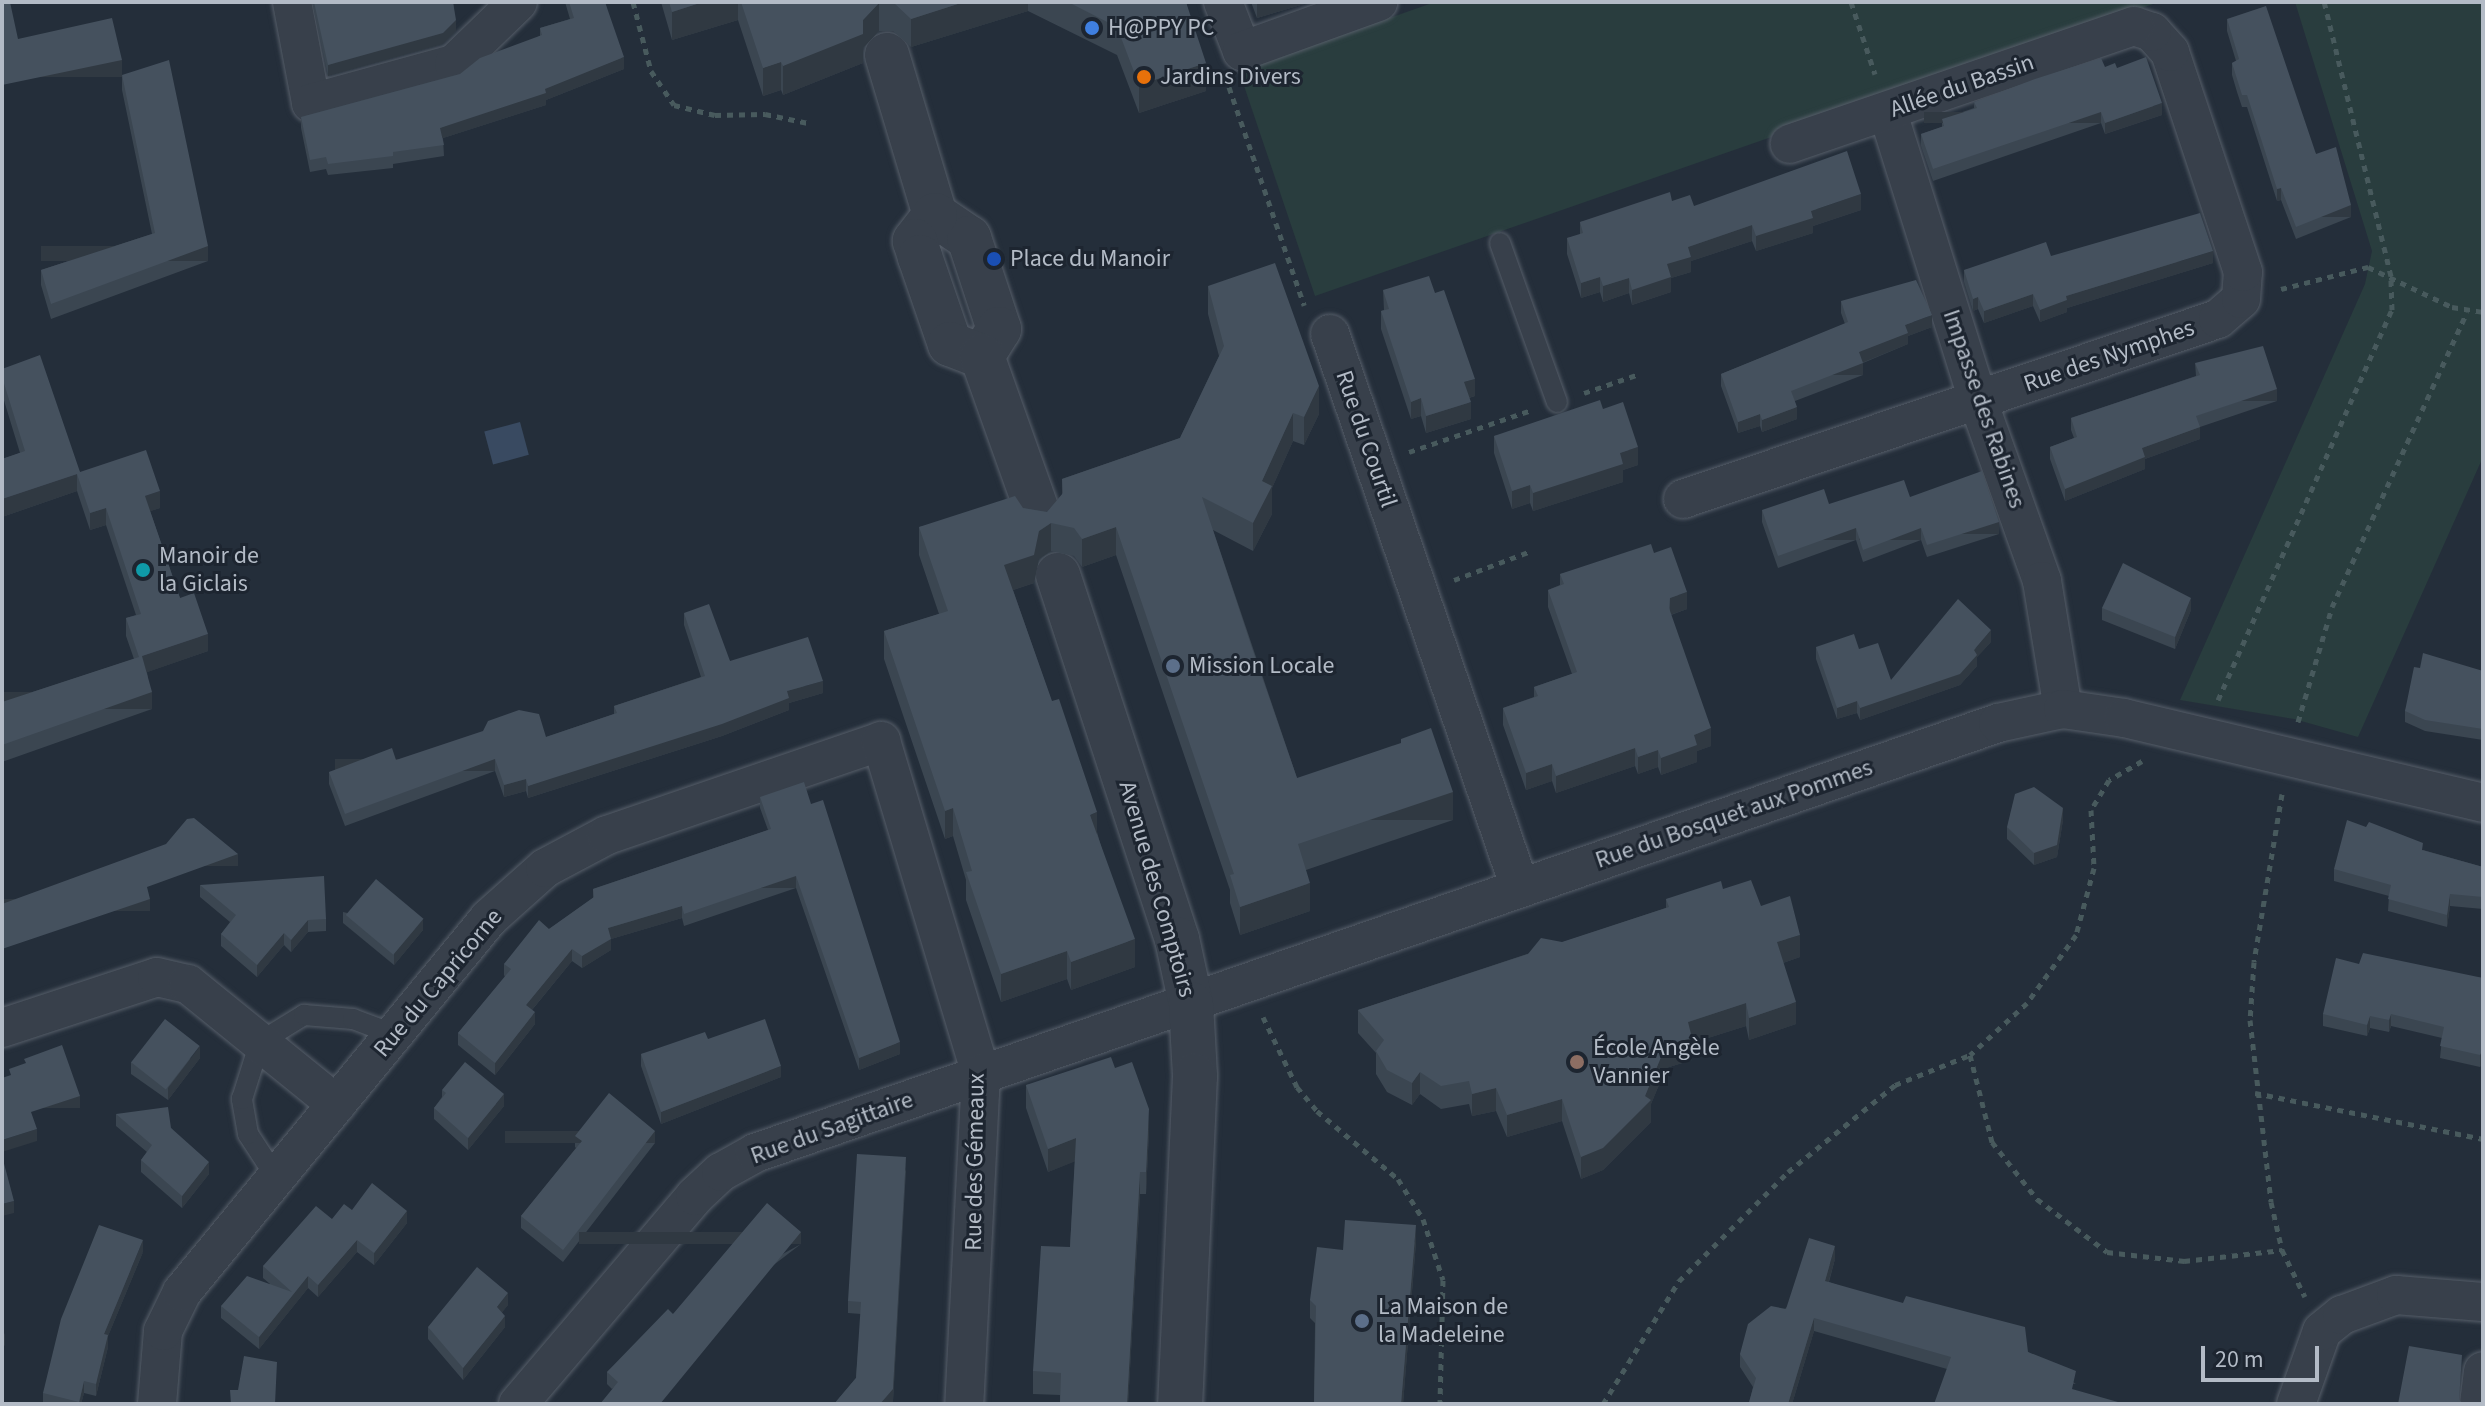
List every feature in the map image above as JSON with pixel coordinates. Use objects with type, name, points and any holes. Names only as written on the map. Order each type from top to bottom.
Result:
[{"type":"street","points":[[292,2],[311,103],[454,64],[518,2]]},
{"type":"street","points":[[1223,2],[1242,51],[1378,2]]},
{"type":"street","name":"Allée du Bassin","points":[[1790,144],[1888,113],[2134,26],[2152,32],[2170,52],[2243,272],[2241,299]]},
{"type":"street","points":[[887,55],[935,215],[969,238],[999,329],[982,356],[1039,516]]},
{"type":"street","name":"Impasse des Rabines","points":[[1888,113],[1978,401],[2042,581],[2063,709]]},
{"type":"street","name":"Rue des Nymphes","points":[[1683,499],[2218,319],[2241,299]]},
{"type":"street","name":"Rue du Courtil","points":[[1330,334],[1520,888]]},
{"type":"street","name":"Avenue des Comptoirs","points":[[1058,575],[1177,939],[1191,1004],[1195,1076],[1180,1404]]},
{"type":"street","name":"Rue du Bosquet aux Pommes","points":[[1191,1004],[1998,723],[2063,709],[2196,733],[2483,803]]},
{"type":"street","name":"Rue du Capricorne","points":[[157,1404],[163,1331],[182,1292],[488,919],[545,868],[607,835],[881,741]]},
{"type":"street","name":"Rue des Gémeaux","points":[[881,741],[981,1074],[964,1404]]},
{"type":"street","points":[[2,1028],[157,977],[188,984],[336,1104]]},
{"type":"street","name":"Rue du Sagittaire","points":[[518,1404],[593,1310],[721,1172],[755,1153],[1191,1004]]},
{"type":"street","points":[[2296,1404],[2322,1331],[2353,1309],[2396,1295],[2483,1302]]},
{"type":"street","points":[[2479,1404],[2483,1371]]},
{"type":"lane","points":[[1500,243],[1557,402]]},
{"type":"lane","points":[[276,1177],[248,1134],[242,1099],[260,1042],[304,1015],[353,1019],[393,1034]]},
{"type":"path","points":[[633,2],[651,71],[674,105],[715,115],[765,114],[808,123]]},
{"type":"path","points":[[1851,2],[1888,113]]},
{"type":"path","points":[[1603,1404],[1679,1281],[1788,1172],[1895,1085],[1970,1055],[2027,1003],[2076,935],[2094,868],[2091,810],[2109,780],[2196,733],[2392,310],[2391,276],[2324,2]]},
{"type":"path","points":[[1242,51],[1227,83],[1310,321],[1330,334]]},
{"type":"path","points":[[2241,299],[2368,267],[2467,312],[2483,312]]},
{"type":"path","points":[[2322,1331],[2282,1250],[2255,1093],[2250,1020],[2254,962],[2288,757],[2332,607],[2467,312]]},
{"type":"path","points":[[1374,463],[1639,374]]},
{"type":"path","points":[[1419,594],[1531,551]]},
{"type":"path","points":[[1251,982],[1267,1028],[1297,1087],[1317,1111],[1398,1179],[1423,1219],[1443,1280],[1440,1404]]},
{"type":"path","points":[[1970,1055],[1992,1142],[2037,1199],[2107,1252],[2184,1261],[2282,1250]]},
{"type":"path","points":[[2255,1093],[2483,1139]]},
{"type":"green space","points":[[1435,2],[2159,2],[1315,296],[1239,71]]},
{"type":"green space","points":[[2295,2],[2483,2],[2483,457],[2358,737],[2294,719],[2180,700],[2365,284],[2372,251]]},
{"type":"water","points":[[520,422],[529,455],[493,464],[484,432]]},
{"type":"building","points":[[2,2],[10,2],[18,39],[112,18],[122,60],[2,85]]},
{"type":"building","points":[[314,2],[453,2],[456,20],[443,33],[328,65]]},
{"type":"building","points":[[569,2],[605,2],[624,57],[545,89],[546,93],[440,128],[444,145],[393,152],[393,156],[328,164],[326,157],[310,160],[301,117],[460,74],[480,58],[542,35],[540,28],[574,18]]},
{"type":"building","points":[[669,2],[703,2],[672,12]]},
{"type":"building","points":[[741,2],[893,2],[879,3],[863,20],[863,34],[783,66],[781,62],[763,68]]},
{"type":"building","points":[[893,2],[964,2],[911,19]]},
{"type":"building","points":[[1068,2],[1186,2],[1206,63],[1139,85],[1117,27]]},
{"type":"building","points":[[2266,6],[2316,154],[2336,147],[2351,205],[2296,227],[2281,188],[2277,189],[2247,95],[2242,95],[2232,63],[2239,59],[2227,19]]},
{"type":"building","points":[[2146,57],[2162,103],[2105,123],[2101,112],[1933,169],[1921,134],[1944,126],[1942,119],[1977,108],[1974,102],[2101,58],[2105,67],[2115,63],[2117,68]]},
{"type":"building","points":[[169,60],[208,246],[51,304],[41,270],[155,233],[122,75]]},
{"type":"building","points":[[1847,151],[1861,194],[1811,211],[1813,218],[1756,236],[1752,225],[1688,247],[1691,257],[1667,264],[1671,277],[1632,290],[1629,278],[1603,286],[1600,277],[1581,283],[1567,238],[1583,233],[1580,222],[1670,192],[1672,201],[1690,195],[1694,206]]},
{"type":"building","points":[[2200,213],[2213,251],[2066,296],[2067,300],[2040,310],[2033,294],[1984,311],[1978,297],[1973,299],[1964,270],[2046,242],[2051,256]]},
{"type":"building","points":[[1275,263],[1319,386],[1304,417],[1293,413],[1262,481],[1272,486],[1253,523],[1202,497],[1252,648],[1297,778],[1401,743],[1401,739],[1431,728],[1453,792],[1298,844],[1310,883],[1240,907],[1230,875],[1234,874],[1116,527],[1082,539],[1074,528],[1051,523],[1039,531],[1034,555],[1004,565],[1052,701],[1059,699],[1097,812],[1090,815],[1135,939],[1071,962],[1067,951],[1001,974],[966,872],[972,871],[953,808],[945,811],[884,631],[948,611],[919,527],[1015,496],[1023,508],[1047,512],[1063,493],[1062,479],[1180,438],[1224,346],[1208,286]]},
{"type":"building","points":[[1429,276],[1435,293],[1444,290],[1475,379],[1464,382],[1471,402],[1426,416],[1421,398],[1411,402],[1381,311],[1389,309],[1383,290]]},
{"type":"building","points":[[1916,280],[1932,315],[1905,325],[1908,333],[1859,352],[1863,363],[1791,391],[1797,407],[1762,420],[1760,414],[1738,422],[1721,374],[1848,322],[1841,301]]},
{"type":"building","points":[[2263,346],[2277,389],[2196,416],[2200,427],[2142,448],[2145,457],[2065,489],[2050,447],[2077,437],[2071,418],[2200,375],[2195,363]]},
{"type":"building","points":[[40,355],[80,472],[146,450],[160,491],[145,496],[180,598],[194,593],[208,634],[142,656],[152,692],[2,745],[2,702],[139,657],[126,618],[141,614],[106,508],[90,513],[77,474],[2,499],[2,459],[25,451],[2,369]]},
{"type":"building","points":[[1600,400],[1603,409],[1623,402],[1638,447],[1620,453],[1623,464],[1533,493],[1530,485],[1512,491],[1494,436]]},
{"type":"building","points":[[1982,471],[1999,522],[1927,545],[1921,528],[1863,550],[1856,528],[1778,556],[1762,510],[1824,489],[1829,504],[1904,480],[1910,497]]},
{"type":"building","points":[[1651,544],[1654,553],[1671,547],[1687,592],[1670,598],[1669,608],[1711,728],[1694,735],[1697,745],[1661,758],[1658,750],[1638,757],[1635,748],[1556,776],[1552,764],[1526,773],[1503,708],[1538,696],[1534,687],[1577,672],[1548,590],[1564,584],[1560,574]]},
{"type":"building","points":[[2123,563],[2191,598],[2175,637],[2102,608]]},
{"type":"building","points":[[1958,599],[1991,630],[1974,650],[1977,655],[1960,674],[1860,708],[1857,701],[1837,708],[1816,647],[1854,634],[1859,649],[1878,643],[1891,680]]},
{"type":"building","points":[[709,604],[730,661],[808,637],[823,681],[787,691],[789,698],[722,724],[528,786],[526,779],[504,785],[495,759],[345,814],[329,772],[392,748],[396,760],[483,731],[488,721],[519,710],[539,714],[546,737],[617,713],[614,706],[705,676],[684,613]]},
{"type":"building","points":[[2423,653],[2483,671],[2483,729],[2425,720],[2405,711],[2414,667],[2420,668]]},
{"type":"building","points":[[804,782],[811,804],[823,800],[900,1042],[859,1058],[796,876],[684,914],[682,906],[608,928],[611,939],[582,956],[572,949],[526,1005],[535,1012],[495,1063],[458,1033],[511,969],[504,964],[539,920],[549,929],[594,897],[593,889],[771,829],[760,797]]},
{"type":"building","points":[[2034,787],[2063,808],[2057,845],[2034,853],[2007,827],[2015,794]]},
{"type":"building","points":[[194,818],[238,854],[147,887],[150,899],[2,949],[2,904],[166,844],[187,819]]},
{"type":"building","points":[[2347,820],[2366,827],[2369,822],[2423,843],[2422,850],[2483,867],[2483,897],[2450,894],[2447,915],[2388,899],[2391,885],[2334,869]]},
{"type":"building","points":[[324,876],[326,919],[308,920],[291,940],[284,933],[257,965],[221,934],[236,915],[200,885]]},
{"type":"building","points":[[376,879],[423,919],[393,955],[346,915]]},
{"type":"building","points":[[1751,880],[1761,906],[1790,896],[1800,935],[1777,942],[1796,1002],[1749,1018],[1746,1003],[1688,1022],[1692,1038],[1666,1045],[1645,1096],[1651,1100],[1603,1148],[1581,1157],[1562,1099],[1507,1115],[1496,1088],[1472,1094],[1469,1081],[1441,1086],[1420,1072],[1412,1083],[1387,1070],[1376,1051],[1384,1040],[1358,1010],[1528,954],[1541,938],[1562,942],[1669,907],[1666,899],[1721,881],[1723,889]]},
{"type":"building","points":[[2363,953],[2483,978],[2483,1049],[2480,1055],[2440,1046],[2444,1027],[2391,1014],[2389,1020],[2370,1016],[2367,1025],[2323,1014],[2336,958],[2359,964]]},
{"type":"building","points":[[165,1019],[200,1046],[166,1089],[131,1062]]},
{"type":"building","points":[[765,1019],[781,1066],[661,1112],[641,1054],[705,1032],[708,1039]]},
{"type":"building","points":[[62,1045],[80,1096],[31,1112],[37,1129],[2,1140],[2,1078],[11,1075],[9,1069],[26,1063],[24,1059]]},
{"type":"building","points":[[1111,1057],[1115,1068],[1132,1062],[1149,1109],[1146,1172],[1140,1172],[1127,1404],[1060,1404],[1061,1373],[1033,1371],[1041,1246],[1070,1247],[1076,1138],[1048,1149],[1026,1085]]},
{"type":"building","points":[[465,1062],[504,1094],[468,1138],[434,1108],[446,1093],[442,1090]]},
{"type":"building","points":[[609,1093],[655,1131],[563,1250],[521,1216],[582,1141],[575,1136]]},
{"type":"building","points":[[168,1107],[171,1128],[209,1162],[182,1196],[141,1160],[152,1145],[116,1114]]},
{"type":"building","points":[[857,1154],[906,1157],[893,1389],[880,1404],[834,1404],[856,1378],[861,1302],[848,1301]]},
{"type":"building","points":[[2,1156],[14,1201],[2,1204]]},
{"type":"building","points":[[372,1183],[407,1211],[374,1253],[357,1240],[318,1285],[308,1276],[259,1337],[221,1306],[247,1276],[292,1292],[263,1266],[316,1206],[332,1219],[344,1204],[352,1210]]},
{"type":"building","points":[[767,1203],[801,1232],[660,1404],[600,1404],[618,1382],[607,1372],[668,1309],[673,1314]]},
{"type":"building","name":"La Maison de la Madeleine","points":[[1345,1220],[1416,1225],[1401,1404],[1314,1404],[1316,1306],[1310,1300],[1317,1247],[1343,1250]]},
{"type":"building","points":[[99,1225],[143,1240],[104,1334],[108,1335],[96,1384],[84,1381],[79,1402],[43,1393],[61,1319]]},
{"type":"building","points":[[1809,1238],[1835,1246],[1825,1281],[1903,1303],[1906,1296],[2025,1327],[2028,1352],[2076,1371],[2072,1389],[2125,1404],[1934,1404],[1951,1357],[1814,1318],[1788,1404],[1749,1402],[1756,1378],[1740,1354],[1748,1324],[1771,1306],[1786,1309]]},
{"type":"building","points":[[477,1267],[508,1293],[497,1307],[505,1316],[463,1368],[428,1327]]},
{"type":"building","points":[[2409,1346],[2462,1355],[2459,1400],[2464,1404],[2398,1404]]},
{"type":"building","points":[[244,1356],[277,1362],[275,1404],[231,1404],[230,1390],[238,1390]]},
{"type":"place","name":"H@PPY PC","points":[[1092,28]]},
{"type":"place","name":"Jardins Divers","points":[[1144,77]]},
{"type":"place","name":"Place du Manoir","points":[[994,259]]},
{"type":"place","name":"Manoir de la Giclais","points":[[143,570]]},
{"type":"place","name":"Mission Locale","points":[[1173,666]]},
{"type":"place","name":"École Angèle Vannier","points":[[1577,1062]]},
{"type":"place","name":"La Maison de la Madeleine","points":[[1362,1321]]}]
